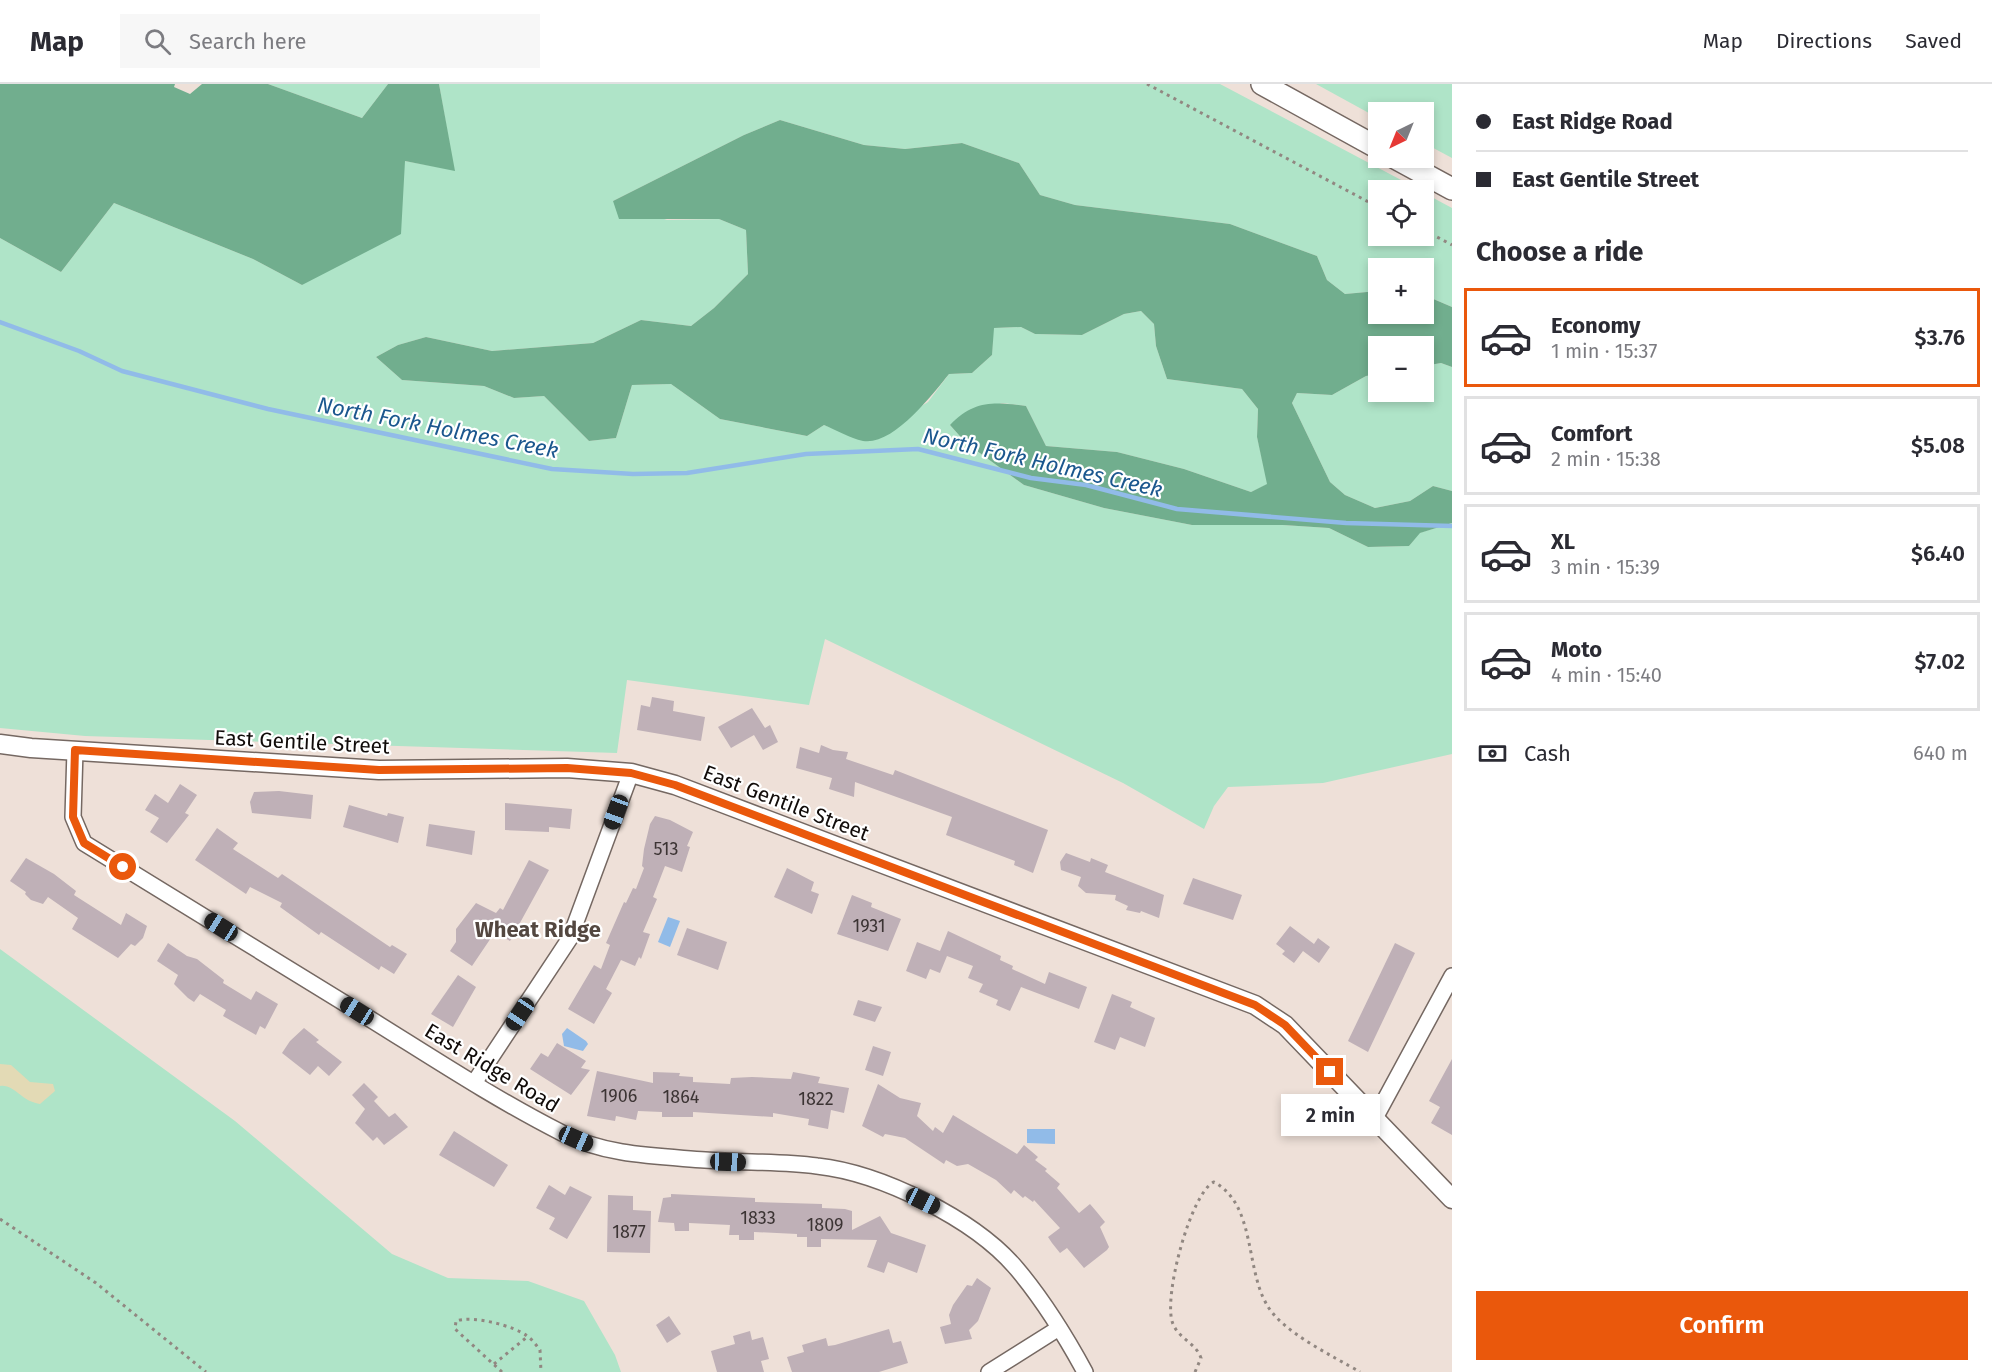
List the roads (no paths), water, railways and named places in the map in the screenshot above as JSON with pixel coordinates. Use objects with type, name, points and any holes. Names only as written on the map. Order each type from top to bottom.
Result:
[{"type":"main road","points":[[1262,84],[1368,142]]},
{"type":"main road","points":[[1413,168],[1452,189]]},
{"type":"street","name":"East Gentile Street","points":[[0,744],[379,770],[545,767],[631,773],[675,785],[1255,1005],[1285,1025],[1452,1199]]},
{"type":"street","name":"East Ridge Road","points":[[75,750],[73,817],[84,843],[474,1083],[562,1133],[591,1146],[620,1153],[818,1166],[905,1191],[951,1216],[1016,1268],[1059,1328],[1085,1372]]},
{"type":"street","points":[[474,1083],[570,938],[631,773]]},
{"type":"street","points":[[1374,1120],[1452,976]]},
{"type":"street","points":[[989,1372],[1059,1328]]},
{"type":"water","points":[[668,917],[680,921],[670,947],[658,942]]},
{"type":"water","points":[[567,1028],[586,1041],[588,1044],[583,1051],[564,1046],[562,1034]]},
{"type":"water","points":[[1027,1129],[1055,1129],[1055,1144],[1027,1143]]},
{"type":"waterway","name":"North Fork Holmes Creek","points":[[0,322],[79,351],[122,371],[268,409],[552,469],[633,474],[687,473],[806,454],[918,449],[1031,478],[1086,485],[1177,509],[1346,523],[1452,526]]},
{"type":"district","name":"Wheat Ridge","points":[[538,929]]}]
